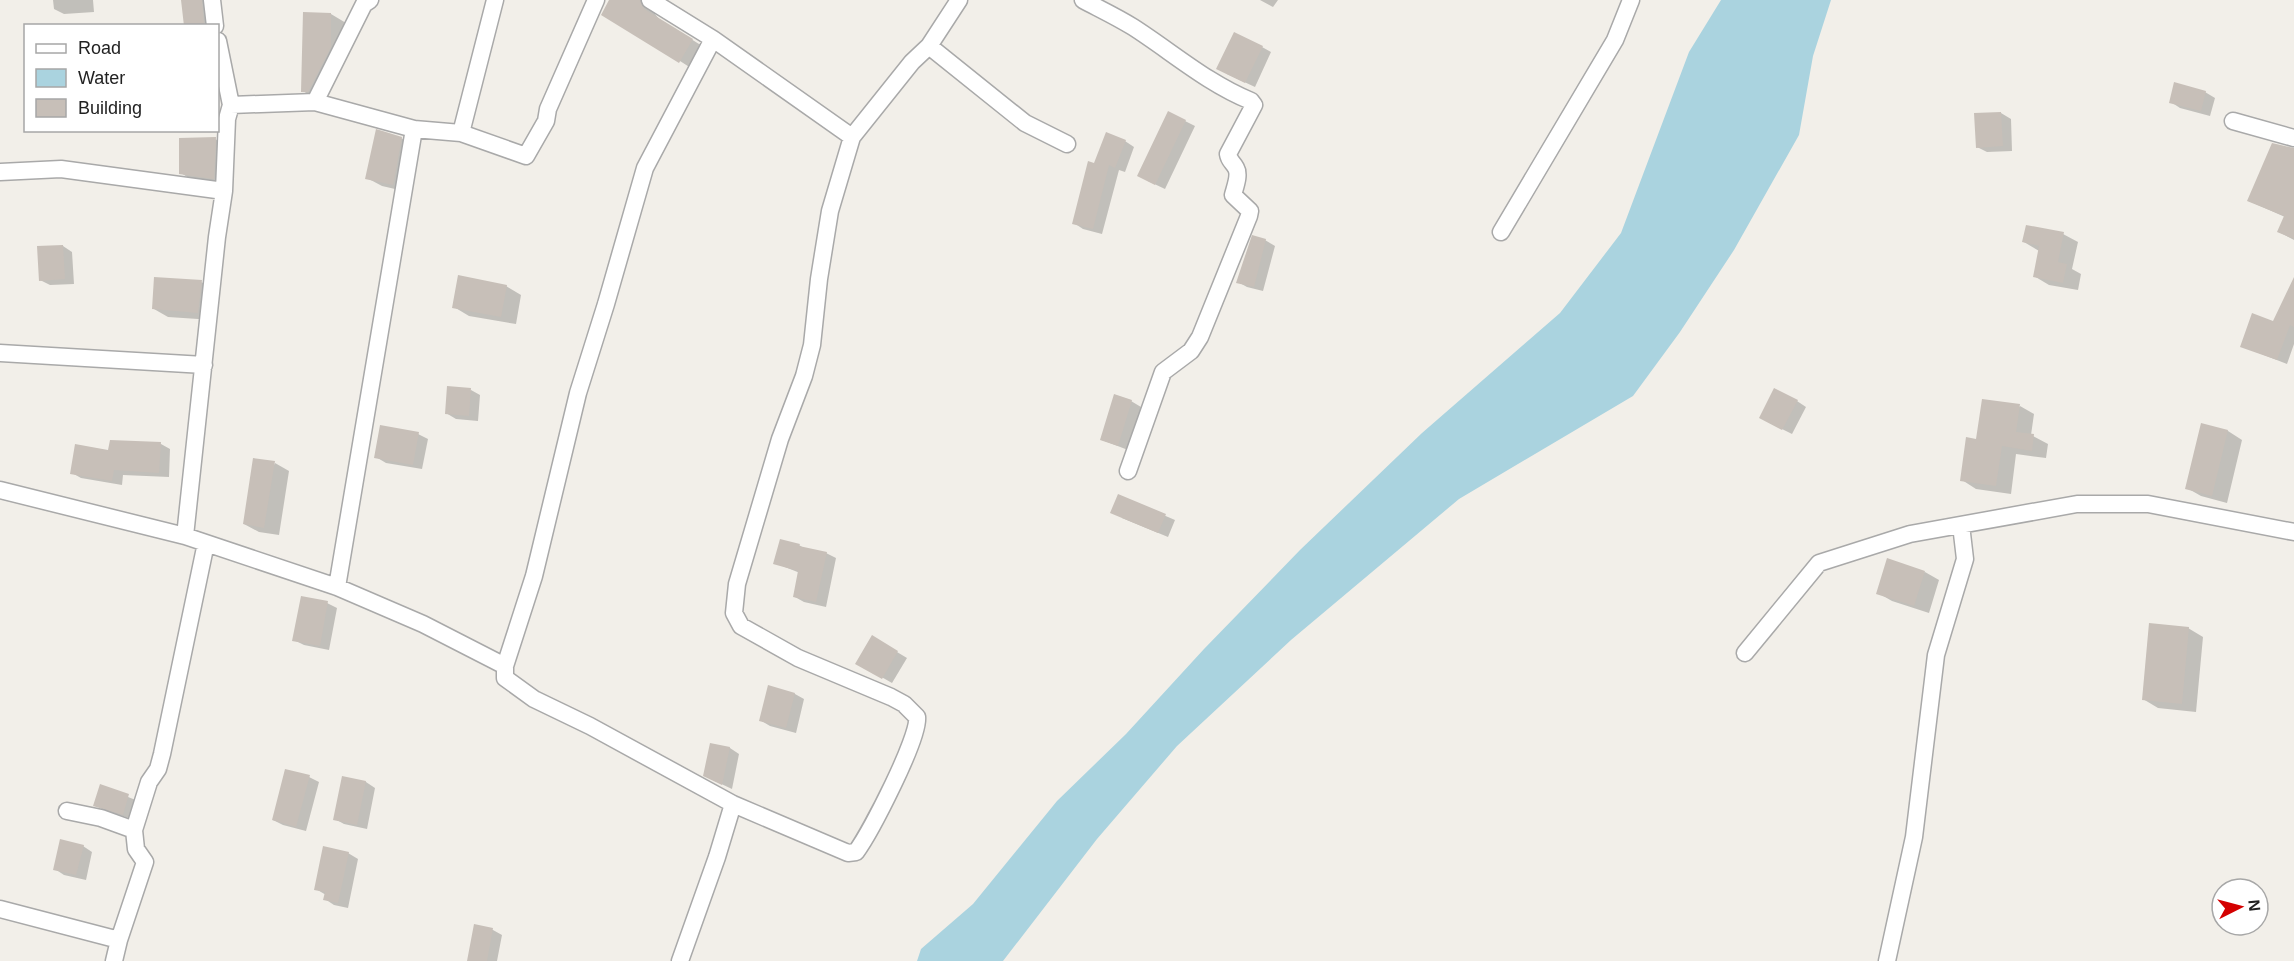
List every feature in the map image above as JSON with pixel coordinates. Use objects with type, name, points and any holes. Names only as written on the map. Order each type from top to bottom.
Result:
[{"type":"street","points":[[212,0],[215,24]]},
{"type":"street","points":[[315,102],[364,4],[370,0]]},
{"type":"street","points":[[461,133],[495,0]]},
{"type":"street","points":[[231,105],[315,102],[414,129],[461,133],[526,156],[546,121],[548,109],[596,0]]},
{"type":"street","points":[[650,0],[713,39],[852,137]]},
{"type":"street","points":[[713,39],[645,168],[578,393],[534,576],[505,666],[505,678],[534,699],[620,742],[733,804],[848,853],[856,852],[905,756],[918,722],[914,713],[904,704],[798,658],[741,626],[734,613],[737,584],[780,439],[804,376],[812,345],[819,279],[830,211],[852,137],[912,62],[929,46],[959,0]]},
{"type":"street","points":[[1083,0],[1132,26],[1176,58],[1236,95],[1251,100],[1254,105],[1228,154],[1229,160],[1238,173],[1233,195],[1250,211],[1249,216],[1200,337],[1191,351],[1162,372],[1128,471]]},
{"type":"street","points":[[1501,232],[1615,40],[1631,0]]},
{"type":"street","points":[[185,536],[224,191],[227,118],[231,105],[219,46]]},
{"type":"street","points":[[929,46],[1024,123],[1067,144]]},
{"type":"street","points":[[2233,120],[2294,138]]},
{"type":"street","points":[[337,587],[414,129]]},
{"type":"street","points":[[0,172],[61,169],[224,191]]},
{"type":"street","points":[[0,353],[204,364]]},
{"type":"street","points":[[0,490],[185,536],[337,587],[423,624],[505,666]]},
{"type":"street","points":[[1745,653],[1819,563],[1910,534],[2077,504],[2148,504],[2294,532]]},
{"type":"street","points":[[1887,961],[1914,837],[1936,655],[1965,559],[1962,525]]},
{"type":"street","points":[[114,961],[145,861],[136,849],[134,830],[149,782],[158,769],[162,754],[206,543]]},
{"type":"street","points":[[680,961],[733,804]]},
{"type":"street","points":[[67,811],[101,818],[134,830]]},
{"type":"street","points":[[0,909],[119,940]]},
{"type":"water","points":[[1721,0],[1831,0],[1813,56],[1799,135],[1734,250],[1680,332],[1633,396],[1459,499],[1291,640],[1177,746],[1097,839],[1003,961],[917,961],[921,949],[973,904],[1057,801],[1126,734],[1300,550],[1422,433],[1560,313],[1621,233],[1689,52]]},
{"type":"building","points":[[181,0],[202,0],[204,24],[184,24]]},
{"type":"building","points":[[609,0],[640,0],[644,9],[693,39],[679,63],[601,15]]},
{"type":"building","points":[[303,12],[331,13],[331,47],[308,92],[301,92]]},
{"type":"building","points":[[1234,32],[1263,46],[1245,83],[1216,69]]},
{"type":"building","points":[[2174,82],[2206,91],[2201,111],[2169,103]]},
{"type":"building","points":[[1168,111],[1186,120],[1155,185],[1137,176]]},
{"type":"building","points":[[2001,112],[2003,146],[1976,148],[1974,113]]},
{"type":"building","points":[[376,129],[402,137],[393,185],[365,179]]},
{"type":"building","points":[[1106,132],[1126,140],[1115,168],[1109,165],[1093,229],[1072,224],[1088,161],[1094,163]]},
{"type":"building","points":[[216,137],[214,179],[179,174],[179,138]]},
{"type":"building","points":[[2272,143],[2294,148],[2294,239],[2277,232],[2284,216],[2247,201]]},
{"type":"building","points":[[2026,225],[2064,232],[2058,262],[2067,264],[2063,283],[2033,277],[2039,246],[2022,242]]},
{"type":"building","points":[[1252,235],[1266,239],[1254,287],[1236,283]]},
{"type":"building","points":[[63,245],[65,279],[39,281],[37,246]]},
{"type":"building","points":[[458,275],[507,285],[501,317],[452,308]]},
{"type":"building","points":[[154,277],[202,280],[198,313],[152,309]]},
{"type":"building","points":[[2294,277],[2294,327],[2290,325],[2277,360],[2240,347],[2252,313],[2273,321]]},
{"type":"building","points":[[447,386],[471,388],[469,416],[445,414]]},
{"type":"building","points":[[1774,388],[1798,400],[1782,430],[1759,418]]},
{"type":"building","points":[[1114,394],[1132,400],[1118,446],[1100,440]]},
{"type":"building","points":[[1982,399],[2020,404],[2016,432],[2034,434],[2032,451],[2002,446],[1996,486],[1960,481],[1966,437],[1976,439]]},
{"type":"building","points":[[2201,423],[2228,430],[2212,496],[2185,489]]},
{"type":"building","points":[[380,425],[419,432],[413,465],[374,458]]},
{"type":"building","points":[[110,440],[161,442],[159,473],[114,470],[112,481],[70,474],[75,444],[108,450]]},
{"type":"building","points":[[253,458],[275,461],[264,528],[243,524]]},
{"type":"building","points":[[1118,494],[1166,514],[1158,533],[1110,513]]},
{"type":"building","points":[[780,539],[827,552],[816,602],[793,597],[798,571],[773,564]]},
{"type":"building","points":[[1887,558],[1925,571],[1914,606],[1876,594]]},
{"type":"building","points":[[301,596],[328,601],[320,646],[292,641]]},
{"type":"building","points":[[2149,623],[2189,627],[2182,704],[2142,700]]},
{"type":"building","points":[[872,635],[898,651],[882,679],[855,664]]},
{"type":"building","points":[[768,685],[795,693],[786,728],[759,721]]},
{"type":"building","points":[[710,743],[730,747],[722,785],[703,776]]},
{"type":"building","points":[[285,769],[310,775],[296,827],[272,820]]},
{"type":"building","points":[[342,776],[366,781],[357,825],[333,820]]},
{"type":"building","points":[[100,784],[129,794],[123,815],[93,806]]},
{"type":"building","points":[[60,839],[84,845],[76,875],[53,870]]},
{"type":"building","points":[[323,846],[349,852],[338,903],[323,900],[325,892],[314,890]]},
{"type":"building","points":[[474,924],[493,928],[487,961],[467,961]]}]
